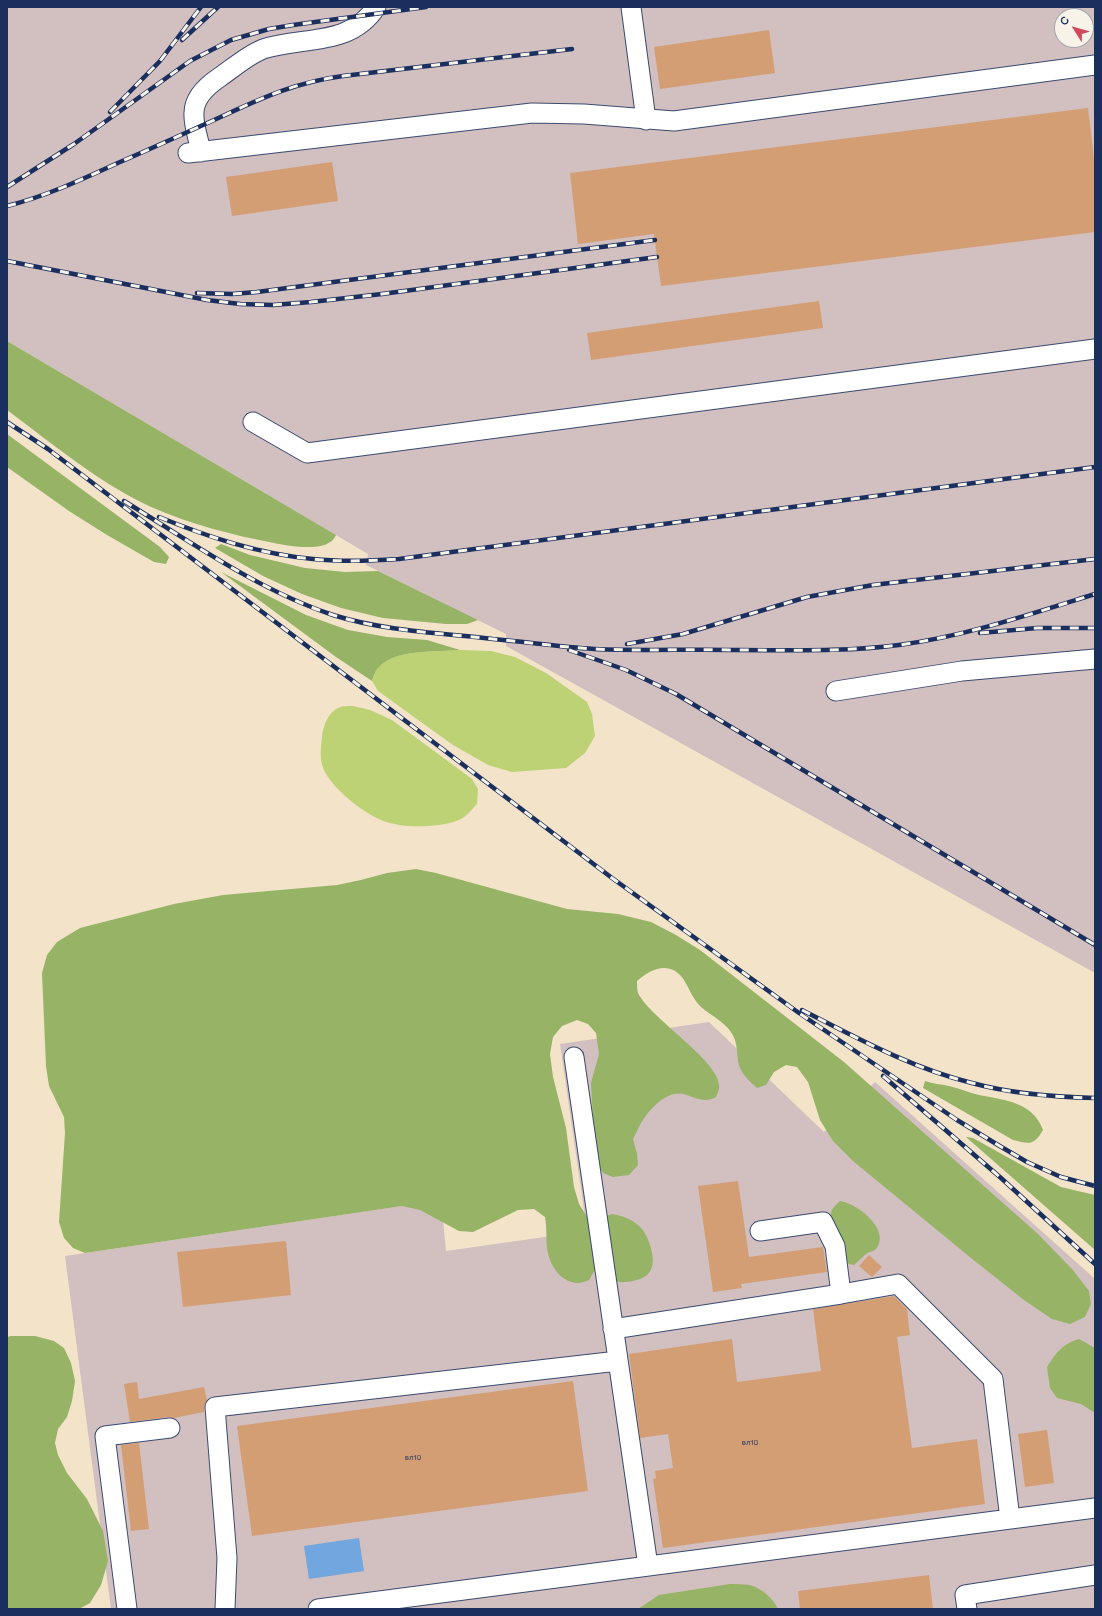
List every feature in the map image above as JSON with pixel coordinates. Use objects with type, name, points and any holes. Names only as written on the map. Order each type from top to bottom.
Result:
[{"type":"lane","points":[[376,7],[362,24],[351,31],[334,36],[290,43],[262,50],[242,61],[210,84],[198,98],[194,113],[195,153],[532,113],[584,114],[674,121],[1095,65]]},
{"type":"lane","points":[[631,7],[646,120]]},
{"type":"lane","points":[[253,422],[307,453],[1095,349]]},
{"type":"lane","points":[[836,691],[969,671],[1095,659]]},
{"type":"lane","points":[[574,1057],[648,1566]]},
{"type":"lane","points":[[760,1231],[823,1222],[835,1246],[841,1294]]},
{"type":"lane","points":[[613,1329],[898,1284],[993,1379],[1010,1519]]},
{"type":"lane","points":[[225,1609],[227,1558],[215,1407],[618,1361]]},
{"type":"lane","points":[[127,1609],[105,1436],[170,1428]]},
{"type":"lane","points":[[318,1609],[1095,1508]]},
{"type":"lane","points":[[967,1609],[965,1595],[1095,1575]]},
{"type":"shaded area","points":[[7,7],[1095,7],[1095,973],[506,646],[506,634],[366,565],[368,554],[7,341]]},
{"type":"shaded area","points":[[709,1022],[824,1132],[875,1082],[1095,1279],[1095,1609],[111,1609],[65,1256],[441,1200],[446,1251],[587,1231],[560,1044]]},
{"type":"green space","points":[[7,341],[336,535],[325,545],[311,547],[280,544],[243,536],[196,524],[166,513],[151,507],[113,486],[95,475],[7,410]]},
{"type":"green space","points":[[7,434],[160,547],[169,557],[166,564],[154,562],[107,535],[69,511],[7,467]]},
{"type":"green space","points":[[221,544],[250,555],[305,568],[345,572],[378,571],[478,620],[467,624],[446,624],[383,618],[341,608],[302,594],[263,576],[215,548]]},
{"type":"green space","points":[[221,572],[306,615],[348,630],[387,637],[427,640],[460,650],[417,652],[395,657],[386,661],[378,668],[372,681],[336,657]]},
{"type":"green space","points":[[460,650],[491,651],[515,657],[546,673],[587,702],[592,714],[595,736],[585,753],[566,768],[512,772],[488,765],[453,745],[378,691],[372,681],[378,667],[385,661],[394,657],[417,652]]},
{"type":"green space","points":[[343,706],[353,706],[370,710],[392,720],[472,779],[478,789],[477,804],[461,819],[453,822],[433,826],[410,826],[389,823],[381,820],[348,799],[328,777],[322,766],[321,749],[325,724],[331,713]]},
{"type":"green space","points":[[416,869],[436,873],[567,909],[618,914],[651,922],[700,950],[844,1062],[1038,1234],[1072,1269],[1089,1291],[1091,1304],[1085,1317],[1070,1324],[1052,1319],[1024,1300],[971,1258],[853,1161],[833,1141],[820,1120],[808,1082],[797,1067],[786,1065],[774,1072],[766,1085],[757,1088],[748,1080],[739,1065],[737,1047],[729,1029],[700,1006],[679,974],[667,968],[661,968],[648,973],[637,981],[638,993],[656,1015],[708,1064],[716,1075],[719,1088],[716,1097],[712,1099],[703,1100],[683,1094],[677,1094],[661,1100],[643,1119],[633,1139],[638,1165],[629,1175],[613,1177],[603,1173],[595,1158],[591,1083],[599,1054],[596,1033],[588,1024],[577,1020],[562,1026],[553,1037],[550,1054],[553,1077],[566,1128],[574,1187],[579,1204],[591,1223],[596,1268],[589,1280],[579,1283],[571,1282],[556,1271],[548,1254],[545,1217],[534,1209],[518,1210],[473,1232],[459,1231],[420,1210],[402,1206],[85,1253],[73,1248],[64,1238],[59,1222],[65,1133],[64,1117],[49,1086],[46,1066],[42,973],[47,955],[57,942],[80,928],[174,904],[223,895],[337,885],[387,873]]},
{"type":"green space","points":[[925,1081],[1017,1104],[1032,1113],[1043,1130],[1037,1139],[1031,1142],[1027,1143],[1013,1140],[923,1088]]},
{"type":"green space","points":[[966,1137],[973,1138],[1061,1187],[1095,1195],[1095,1250]]},
{"type":"green space","points":[[840,1201],[854,1206],[862,1211],[875,1224],[879,1231],[880,1239],[877,1248],[866,1254],[854,1265],[845,1261],[832,1225],[831,1212]]},
{"type":"green space","points":[[612,1214],[625,1217],[636,1223],[648,1239],[653,1259],[651,1271],[642,1278],[626,1282],[614,1281],[606,1216]]},
{"type":"green space","points":[[35,1336],[54,1341],[64,1348],[71,1363],[75,1381],[72,1401],[67,1417],[58,1429],[55,1443],[58,1455],[67,1473],[87,1499],[103,1531],[108,1561],[101,1585],[90,1603],[79,1609],[7,1609],[7,1337]]},
{"type":"green space","points":[[1079,1339],[1095,1348],[1095,1413],[1081,1404],[1057,1398],[1050,1388],[1047,1367],[1053,1357],[1064,1346]]},
{"type":"green space","points":[[730,1584],[749,1585],[758,1588],[770,1598],[778,1609],[638,1609],[659,1595]]},
{"type":"water","points":[[359,1538],[364,1571],[309,1579],[304,1546]]},
{"type":"building","points":[[769,30],[775,73],[660,89],[654,47]]},
{"type":"building","points":[[1088,108],[1095,167],[1095,232],[661,286],[654,234],[578,244],[570,173]]},
{"type":"building","points":[[332,162],[338,201],[232,216],[226,177]]},
{"type":"building","points":[[819,301],[823,328],[591,360],[587,333]]},
{"type":"building","points":[[738,1181],[749,1257],[823,1247],[827,1272],[741,1284],[742,1288],[713,1292],[698,1186]]},
{"type":"building","points":[[286,1241],[291,1295],[183,1307],[177,1252]]},
{"type":"building","points":[[869,1255],[882,1267],[872,1277],[859,1266]]},
{"type":"building","points":[[894,1296],[907,1309],[910,1335],[897,1337],[912,1448],[977,1439],[985,1504],[663,1548],[653,1479],[656,1478],[655,1471],[673,1468],[668,1434],[640,1438],[629,1354],[732,1339],[737,1382],[821,1371],[813,1309]]},
{"type":"building","points":[[573,1381],[588,1491],[252,1536],[237,1426]]},
{"type":"building","points":[[137,1382],[139,1399],[204,1387],[207,1400],[205,1403],[204,1412],[174,1418],[169,1417],[130,1422],[124,1384]]},
{"type":"building","points":[[1047,1430],[1054,1483],[1025,1487],[1018,1434]]},
{"type":"building","points":[[139,1443],[149,1529],[131,1531],[121,1445]]},
{"type":"building","points":[[929,1575],[933,1609],[800,1609],[798,1591]]},
{"type":"railway","points":[[110,112],[160,61],[201,7]]},
{"type":"railway","points":[[182,40],[218,7]]},
{"type":"railway","points":[[7,187],[74,144],[190,61],[231,40],[269,29],[426,7]]},
{"type":"railway","points":[[7,206],[65,187],[254,102],[311,82],[343,76],[572,49]]},
{"type":"railway","points":[[197,293],[232,294],[257,292],[655,240]]},
{"type":"railway","points":[[7,261],[207,300],[240,304],[273,305],[382,294],[657,257]]},
{"type":"railway","points":[[7,422],[48,449],[612,878],[799,1013],[957,1120],[1027,1162],[1061,1177],[1095,1186]]},
{"type":"railway","points":[[159,517],[234,544],[293,557],[324,560],[388,560],[1095,467]]},
{"type":"railway","points":[[124,501],[252,579],[305,605],[333,615],[372,625],[392,628],[569,647],[630,650],[838,650],[899,645],[974,630],[1023,617],[1095,594]]},
{"type":"railway","points":[[627,644],[683,634],[807,597],[873,585],[1095,559]]},
{"type":"railway","points":[[980,633],[1037,628],[1095,628]]},
{"type":"railway","points":[[569,650],[626,670],[676,694],[1095,945]]},
{"type":"railway","points":[[802,1010],[906,1061],[949,1077],[1002,1090],[1048,1096],[1095,1098]]},
{"type":"railway","points":[[883,1076],[1001,1178],[1095,1264]]}]
